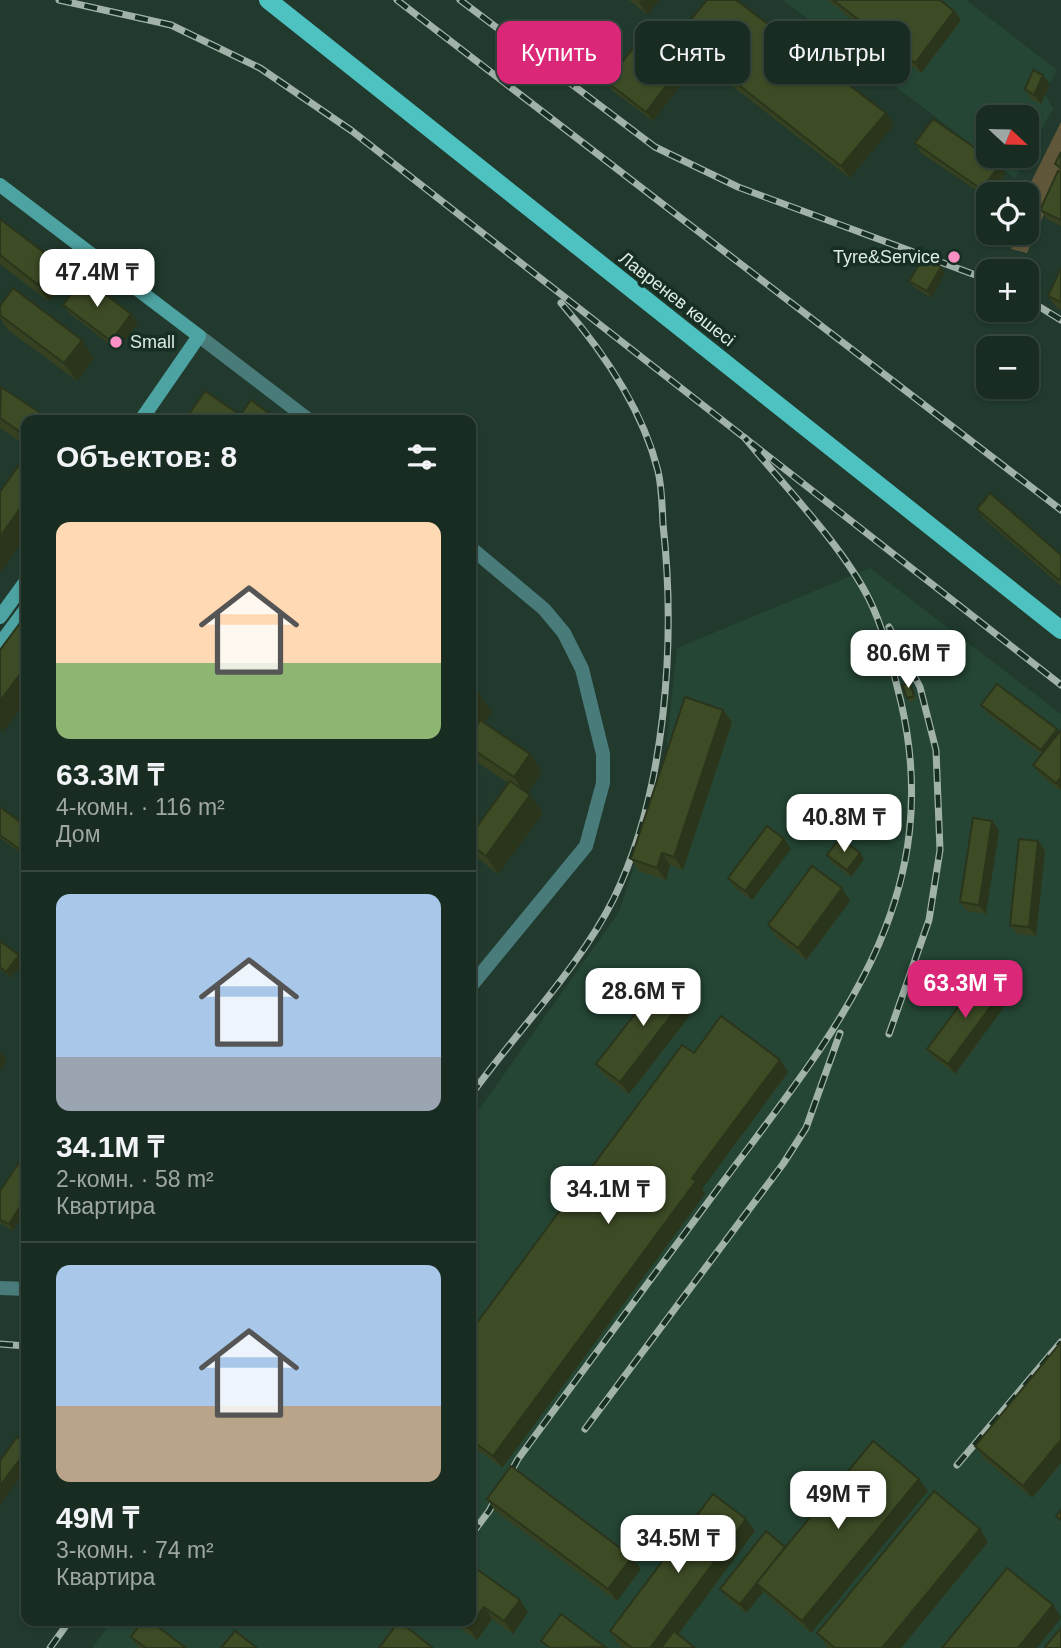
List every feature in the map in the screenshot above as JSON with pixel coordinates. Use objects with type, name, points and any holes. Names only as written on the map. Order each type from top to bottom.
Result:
[{"type":"main road","name":"Лавренев көшесі","points":[[268,0],[1061,630]]},
{"type":"street","points":[[0,185],[303,415]]},
{"type":"street","points":[[144,415],[199,335]]},
{"type":"street","points":[[476,552],[544,609],[564,633],[582,669],[603,754],[603,783],[586,846],[476,980]]},
{"type":"street","points":[[0,617],[21,588]]},
{"type":"street","points":[[0,645],[21,616]]},
{"type":"street","points":[[0,1288],[21,1289]]},
{"type":"shaded area","points":[[783,0],[966,0],[1057,70],[1045,94],[1053,109],[1040,132],[1040,105],[976,105],[976,148],[892,84],[910,84],[910,21],[810,21]]},
{"type":"shaded area","points":[[1061,122],[1061,175],[1039,225],[1039,182],[1031,182]]},
{"type":"shaded area","points":[[1002,168],[1020,168],[1015,178]]},
{"type":"shaded area","points":[[1012,245],[1030,245],[1027,253],[1011,249]]},
{"type":"shaded area","points":[[870,568],[1061,714],[1061,1648],[92,1648],[108,1626],[476,1626],[476,1114],[619,912],[663,780],[677,648]]},
{"type":"building","points":[[707,0],[736,0],[764,21],[764,84],[848,84],[886,113],[841,166],[738,84],[750,84],[750,21],[690,21]]},
{"type":"building","points":[[833,0],[940,0],[954,11],[915,63],[910,59],[910,21],[860,21]]},
{"type":"building","points":[[634,47],[635,84],[668,84],[646,112],[610,84],[621,84],[621,64]]},
{"type":"building","points":[[1033,70],[1043,75],[1034,95],[1025,89]]},
{"type":"building","points":[[933,119],[976,149],[976,168],[998,168],[987,182],[976,182],[976,186],[915,143]]},
{"type":"building","points":[[1061,152],[1061,167],[1055,164]]},
{"type":"building","points":[[1058,171],[1061,172],[1061,220],[1040,210]]},
{"type":"building","points":[[0,219],[54,260],[37,284],[0,255]]},
{"type":"building","points":[[924,257],[941,267],[927,291],[909,281]]},
{"type":"building","points":[[1061,268],[1061,302],[1048,296]]},
{"type":"building","points":[[84,278],[131,314],[111,341],[63,305]]},
{"type":"building","points":[[13,288],[82,340],[64,363],[0,315],[0,306]]},
{"type":"building","points":[[1,387],[43,415],[21,415],[21,433],[0,418]]},
{"type":"building","points":[[205,391],[240,415],[188,415]]},
{"type":"building","points":[[251,400],[271,415],[240,415]]},
{"type":"building","points":[[21,462],[21,507],[0,537],[0,492]]},
{"type":"building","points":[[990,493],[1061,555],[1059,580],[977,509]]},
{"type":"building","points":[[21,622],[21,673],[0,701],[0,650]]},
{"type":"building","points":[[910,683],[914,696],[907,698],[902,685]]},
{"type":"building","points":[[997,684],[1057,729],[1041,750],[981,705]]},
{"type":"building","points":[[685,697],[723,710],[674,857],[662,853],[657,868],[631,859]]},
{"type":"building","points":[[480,720],[530,754],[514,777],[476,751],[476,727]]},
{"type":"building","points":[[1061,730],[1061,777],[1056,783],[1033,765]]},
{"type":"building","points":[[510,781],[530,795],[486,856],[476,849],[476,828]]},
{"type":"building","points":[[0,807],[21,822],[21,850],[0,835]]},
{"type":"building","points":[[973,818],[992,821],[979,905],[960,902]]},
{"type":"building","points":[[767,826],[784,839],[745,891],[728,878]]},
{"type":"building","points":[[840,838],[860,853],[847,870],[827,855]]},
{"type":"building","points":[[1019,839],[1038,841],[1029,927],[1010,925]]},
{"type":"building","points":[[812,866],[842,888],[798,948],[768,925]]},
{"type":"building","points":[[0,941],[19,955],[6,972],[0,967]]},
{"type":"building","points":[[666,974],[689,992],[620,1082],[596,1064]]},
{"type":"building","points":[[982,975],[1002,991],[948,1064],[927,1049]]},
{"type":"building","points":[[721,1016],[780,1060],[692,1178],[696,1181],[493,1456],[476,1444],[476,1324],[682,1045],[694,1053]]},
{"type":"building","points":[[21,1160],[21,1205],[9,1224],[0,1220],[0,1191]]},
{"type":"building","points":[[1061,1342],[1061,1440],[1023,1486],[975,1446]]},
{"type":"building","points":[[17,1437],[21,1440],[21,1458],[0,1486],[0,1461]]},
{"type":"building","points":[[873,1441],[919,1479],[802,1621],[756,1583]]},
{"type":"building","points":[[511,1466],[632,1557],[608,1589],[487,1499]]},
{"type":"building","points":[[934,1491],[980,1529],[882,1648],[835,1648],[817,1633]]},
{"type":"building","points":[[713,1494],[746,1519],[650,1648],[632,1648],[610,1631]]},
{"type":"building","points":[[766,1531],[785,1547],[740,1604],[720,1589]]},
{"type":"building","points":[[1007,1568],[1053,1605],[1018,1648],[942,1648]]},
{"type":"building","points":[[476,1569],[520,1600],[504,1621],[484,1607],[476,1618]]},
{"type":"building","points":[[561,1614],[605,1647],[551,1648],[541,1641]]},
{"type":"building","points":[[139,1626],[157,1626],[186,1648],[146,1648],[131,1637]]},
{"type":"building","points":[[395,1626],[405,1626],[433,1648],[379,1648]]},
{"type":"building","points":[[1061,1628],[1061,1648],[1046,1648],[1045,1647]]},
{"type":"building","points":[[235,1631],[257,1648],[221,1648]]},
{"type":"building","points":[[674,1631],[695,1648],[661,1648]]},
{"type":"railway","points":[[59,0],[171,25],[260,68],[352,131],[1061,685]]},
{"type":"railway","points":[[397,0],[1061,510]]},
{"type":"railway","points":[[460,0],[655,147],[738,187],[976,275]]},
{"type":"railway","points":[[476,1088],[566,974],[614,898],[632,856],[645,811],[663,715],[668,617],[667,569],[658,471],[642,425],[619,381],[592,341],[561,303]]},
{"type":"railway","points":[[1039,306],[1061,320]]},
{"type":"railway","points":[[476,1528],[489,1511],[518,1459],[800,1078],[837,1022],[869,966],[893,906],[908,843],[911,776],[901,702],[884,636],[869,599],[844,558],[745,438]]},
{"type":"railway","points":[[889,627],[920,687],[936,750],[940,850],[929,920],[889,1034]]},
{"type":"railway","points":[[585,1429],[783,1164],[806,1128],[840,1033]]},
{"type":"railway","points":[[957,1465],[1061,1342]]},
{"type":"railway","points":[[0,1344],[21,1346]]},
{"type":"railway","points":[[50,1648],[66,1626]]},
{"type":"railway","points":[[385,1648],[402,1626]]},
{"type":"place","name":"Tyre&Service","points":[[954,257]]},
{"type":"place","name":"Small","points":[[116,342]]}]
